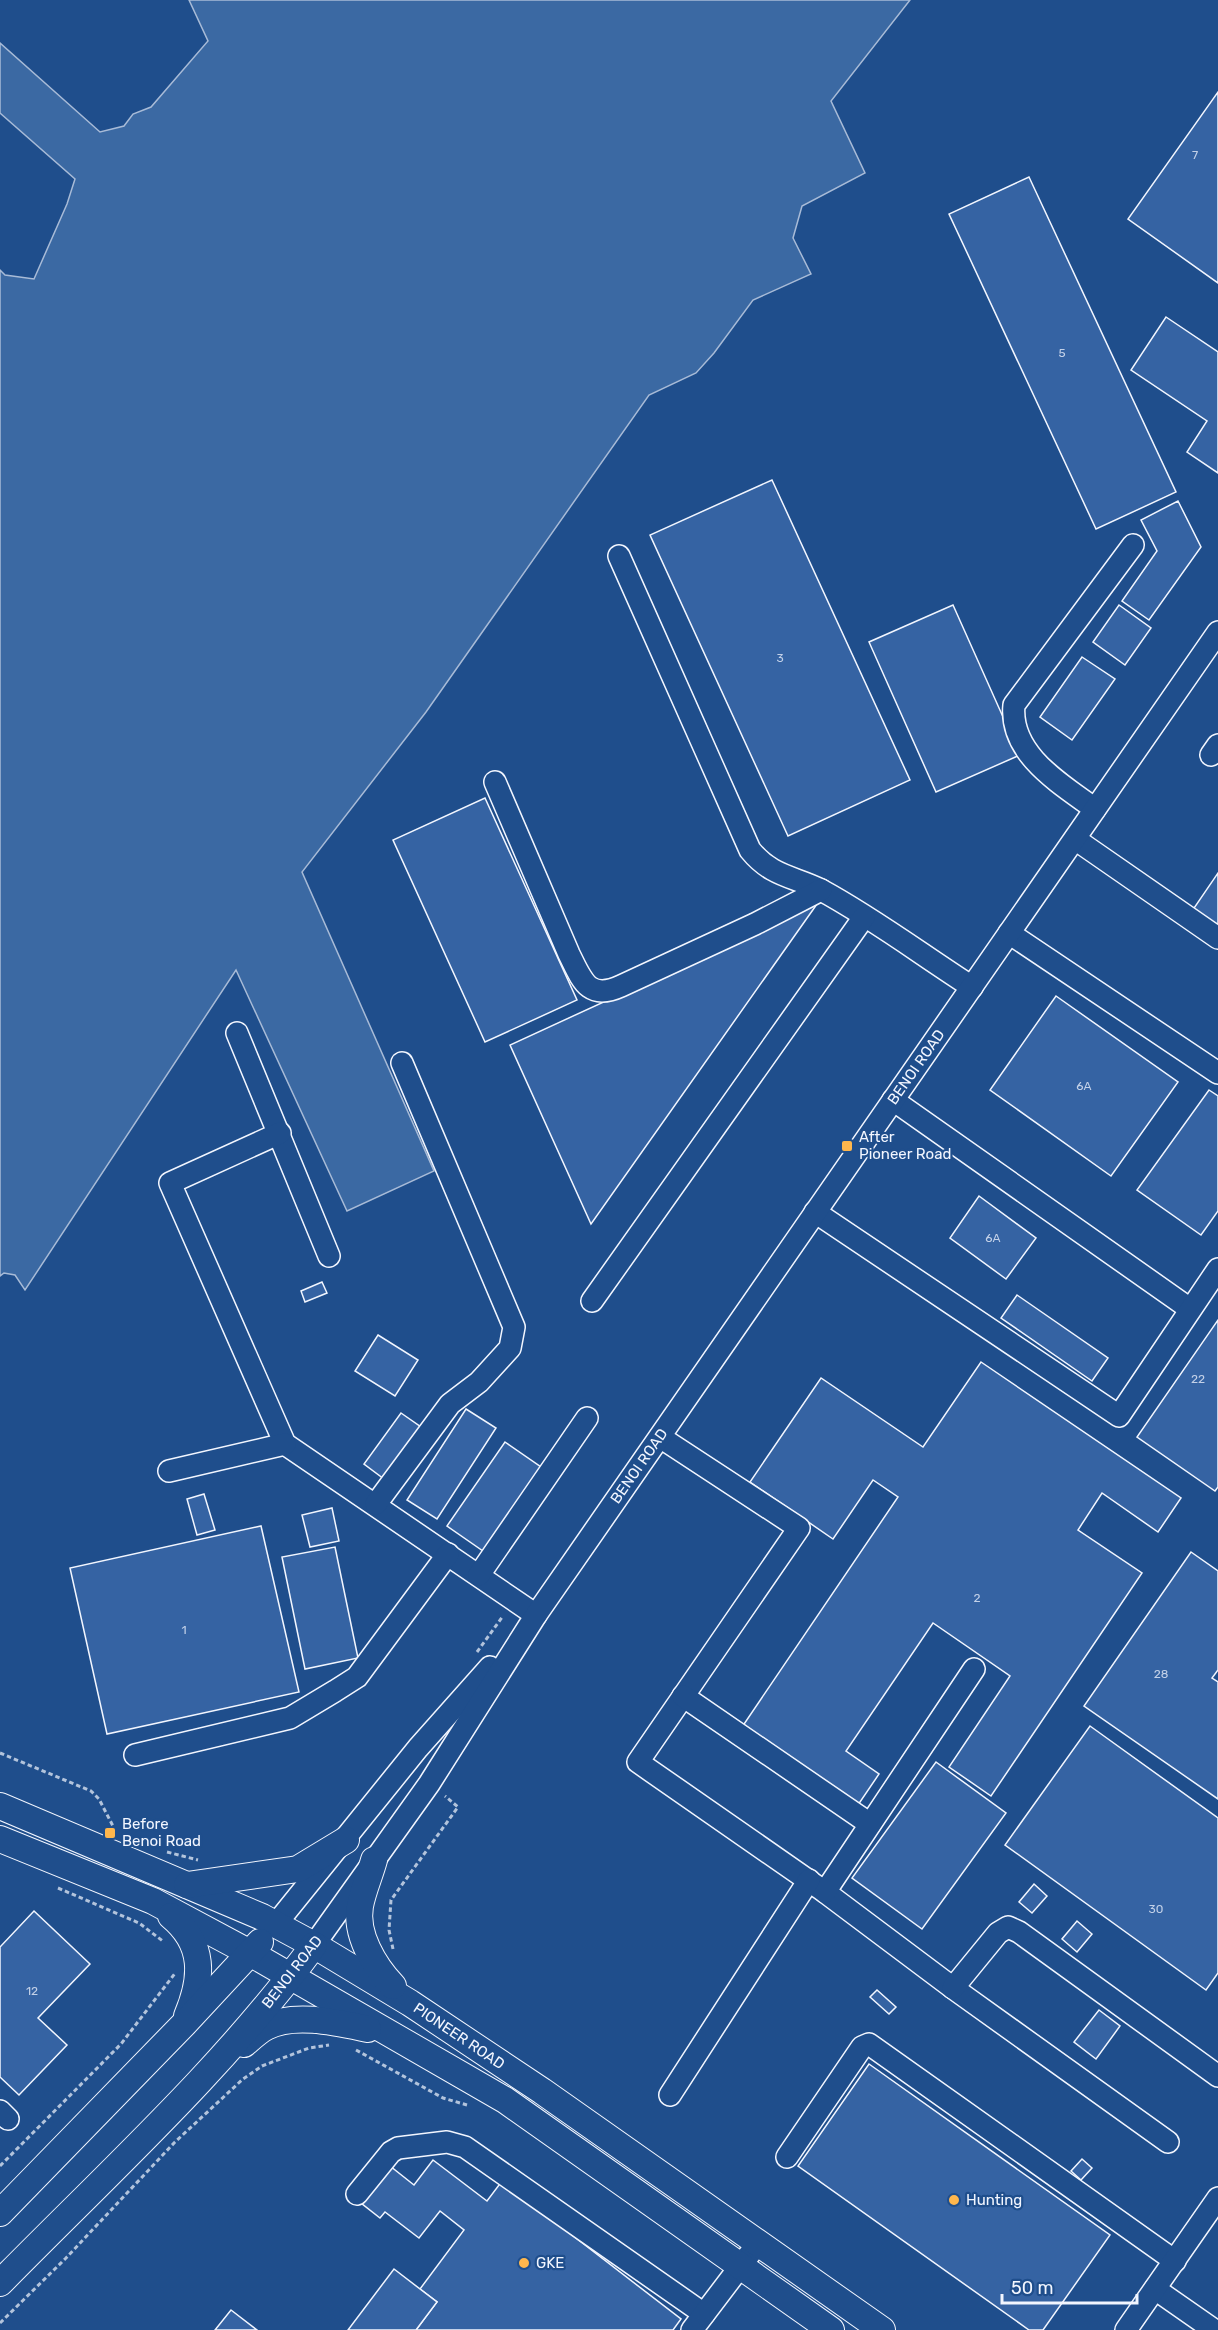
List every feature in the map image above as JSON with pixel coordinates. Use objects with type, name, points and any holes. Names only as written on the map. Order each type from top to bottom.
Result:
[{"type":"main road","name":"PIONEER ROAD","points":[[0,1806],[276,1924],[314,1945],[410,2003],[542,2091],[882,2330]]},
{"type":"main road","name":"PIONEER ROAD","points":[[0,1839],[153,1901],[291,1976],[505,2100],[831,2330]]},
{"type":"main road","points":[[187,1885],[298,1869],[346,1840]]},
{"type":"main road","points":[[374,1860],[360,1907],[363,1935],[373,1961],[381,1974],[410,2003]]},
{"type":"main road","points":[[153,1901],[181,1924],[190,1937],[199,1960],[196,1995],[184,2024]]},
{"type":"main road","name":"BENOI ROAD","points":[[0,2213],[184,2024],[276,1924]]},
{"type":"main road","name":"BENOI ROAD","points":[[0,2283],[203,2077],[291,1976],[314,1945]]},
{"type":"main road","points":[[203,2077],[267,2026],[286,2021],[332,2022],[389,2033]]},
{"type":"street","points":[[1095,809],[1048,775],[1033,759],[1026,749],[1013,718],[1014,705],[1133,545]]},
{"type":"street","points":[[619,556],[750,850],[759,861],[776,873],[821,890],[972,987]]},
{"type":"street","name":"BENOI ROAD","points":[[314,1945],[429,1784],[534,1617],[1095,809],[1214,646]]},
{"type":"street","points":[[495,782],[569,954],[583,980],[599,992],[621,987],[821,890]]},
{"type":"street","points":[[1075,839],[1218,938]]},
{"type":"street","points":[[592,1301],[864,917]]},
{"type":"street","points":[[1009,933],[1218,1073]]},
{"type":"street","points":[[237,1033],[329,1256]]},
{"type":"street","points":[[376,1504],[450,1404],[479,1382],[510,1348],[514,1327],[402,1063]]},
{"type":"street","points":[[893,1100],[1190,1309]]},
{"type":"street","points":[[280,1133],[170,1183],[285,1444],[479,1575],[534,1617]]},
{"type":"street","points":[[815,1212],[1119,1416],[1218,1269]]},
{"type":"street","points":[[479,1575],[587,1418]]},
{"type":"street","points":[[660,1437],[799,1528],[638,1762],[817,1886],[953,1988],[1168,2142]]},
{"type":"street","points":[[169,1471],[285,1444]]},
{"type":"street","points":[[135,1755],[290,1718],[357,1677],[448,1554]]},
{"type":"street","name":"BENOI ROAD","points":[[276,1924],[418,1748],[534,1617]]},
{"type":"street","points":[[670,2095],[817,1886],[870,1824],[974,1669]]},
{"type":"street","points":[[683,1696],[870,1824]]},
{"type":"street","points":[[953,1988],[998,1933],[1008,1927],[1218,2076]]},
{"type":"street","points":[[787,2157],[862,2047],[869,2044],[1175,2261]]},
{"type":"street","points":[[357,2194],[391,2152],[398,2148],[447,2142],[465,2147],[698,2322],[758,2243]]},
{"type":"street","points":[[1126,2330],[1218,2198]]},
{"type":"street","points":[[1155,2289],[1214,2330]]},
{"type":"path","points":[[474,1657],[514,1600]]},
{"type":"path","points":[[0,1753],[91,1791],[99,1799],[115,1832]]},
{"type":"path","points":[[395,1958],[389,1930],[391,1900],[458,1807],[429,1784]]},
{"type":"path","points":[[167,1852],[199,1860]]},
{"type":"path","points":[[54,1886],[139,1923],[166,1943]]},
{"type":"path","points":[[0,2166],[121,2044],[172,1976],[184,1966]]},
{"type":"water","points":[[189,0],[910,0],[831,101],[865,173],[802,206],[793,238],[811,274],[753,300],[714,353],[696,373],[649,395],[426,712],[302,872],[434,1171],[347,1211],[236,970],[25,1290],[15,1275],[4,1273],[0,1276],[0,270],[5,275],[34,279],[67,204],[75,179],[0,113],[0,43],[100,132],[124,126],[133,114],[151,107],[208,41]]},
{"type":"building","points":[[1218,92],[1218,283],[1128,219]]},
{"type":"building","points":[[1029,177],[1176,492],[1096,529],[949,214]]},
{"type":"building","points":[[1166,317],[1218,352],[1218,473],[1187,452],[1207,421],[1131,370]]},
{"type":"building","points":[[772,480],[910,780],[788,836],[650,535]]},
{"type":"building","points":[[1178,501],[1201,547],[1149,620],[1122,601],[1157,551],[1141,520]]},
{"type":"building","points":[[953,605],[1020,755],[936,792],[869,642]]},
{"type":"building","points":[[1119,605],[1151,628],[1125,665],[1093,642]]},
{"type":"building","points":[[1082,657],[1115,679],[1072,740],[1040,717]]},
{"type":"building","points":[[485,798],[577,1000],[485,1042],[393,840]]},
{"type":"building","points":[[1218,873],[1218,929],[1192,911]]},
{"type":"building","points":[[817,904],[591,1224],[510,1045]]},
{"type":"building","points":[[1056,996],[1178,1082],[1111,1176],[990,1090]]},
{"type":"building","points":[[1209,1090],[1218,1096],[1218,1211],[1201,1235],[1137,1190]]},
{"type":"building","points":[[979,1196],[1036,1238],[1006,1279],[950,1238]]},
{"type":"building","points":[[322,1282],[327,1293],[305,1302],[301,1291]]},
{"type":"building","points":[[1017,1295],[1108,1358],[1092,1381],[1001,1318]]},
{"type":"building","points":[[1218,1320],[1218,1487],[1215,1491],[1137,1437]]},
{"type":"building","points":[[378,1335],[418,1360],[395,1396],[355,1371]]},
{"type":"building","points":[[981,1362],[1181,1498],[1158,1532],[1102,1493],[1078,1530],[1142,1573],[991,1796],[949,1767],[1010,1676],[933,1623],[846,1751],[879,1774],[858,1805],[742,1727],[898,1497],[873,1480],[833,1539],[750,1482],[821,1378],[923,1447]]},
{"type":"building","points":[[466,1409],[496,1428],[437,1519],[407,1500]]},
{"type":"building","points":[[401,1413],[421,1427],[384,1479],[364,1464]]},
{"type":"building","points":[[505,1442],[541,1467],[483,1551],[447,1526]]},
{"type":"building","points":[[204,1494],[215,1530],[197,1535],[187,1499]]},
{"type":"building","points":[[332,1508],[339,1541],[310,1547],[302,1515]]},
{"type":"building","points":[[261,1526],[299,1692],[107,1734],[70,1568]]},
{"type":"building","points":[[335,1547],[358,1658],[305,1669],[282,1557]]},
{"type":"building","points":[[1191,1552],[1218,1571],[1218,1670],[1212,1678],[1218,1682],[1218,1799],[1084,1706]]},
{"type":"building","points":[[1090,1726],[1218,1818],[1218,1973],[1206,1990],[1005,1845]]},
{"type":"building","points":[[936,1762],[1006,1813],[922,1929],[852,1878]]},
{"type":"building","points":[[1034,1884],[1047,1896],[1032,1913],[1019,1902]]},
{"type":"building","points":[[34,1911],[90,1964],[38,2018],[67,2045],[19,2095],[0,2077],[0,1947]]},
{"type":"building","points":[[1077,1921],[1092,1934],[1077,1952],[1062,1939]]},
{"type":"building","points":[[877,1990],[896,2007],[889,2014],[870,1997]]},
{"type":"building","points":[[1099,2010],[1120,2026],[1096,2059],[1074,2042]]},
{"type":"building","name":"Hunting","points":[[869,2064],[1110,2235],[1043,2330],[1029,2330],[798,2166]]},
{"type":"building","points":[[1082,2159],[1092,2168],[1081,2180],[1071,2171]]},
{"type":"building","name":"GKE","points":[[433,2160],[487,2201],[502,2181],[681,2319],[673,2330],[416,2330],[437,2302],[420,2289],[464,2230],[440,2211],[419,2238],[385,2212],[380,2218],[361,2203],[390,2166],[414,2185]]},
{"type":"building","points":[[394,2269],[437,2302],[416,2330],[348,2330]]},
{"type":"building","points":[[231,2310],[257,2330],[215,2330]]},
{"type":"place","name":"After Pioneer Road","points":[[847,1146]]},
{"type":"place","name":"Before Benoi Road","points":[[110,1833]]},
{"type":"place","name":"Hunting","points":[[954,2200]]},
{"type":"place","name":"GKE","points":[[524,2263]]}]
